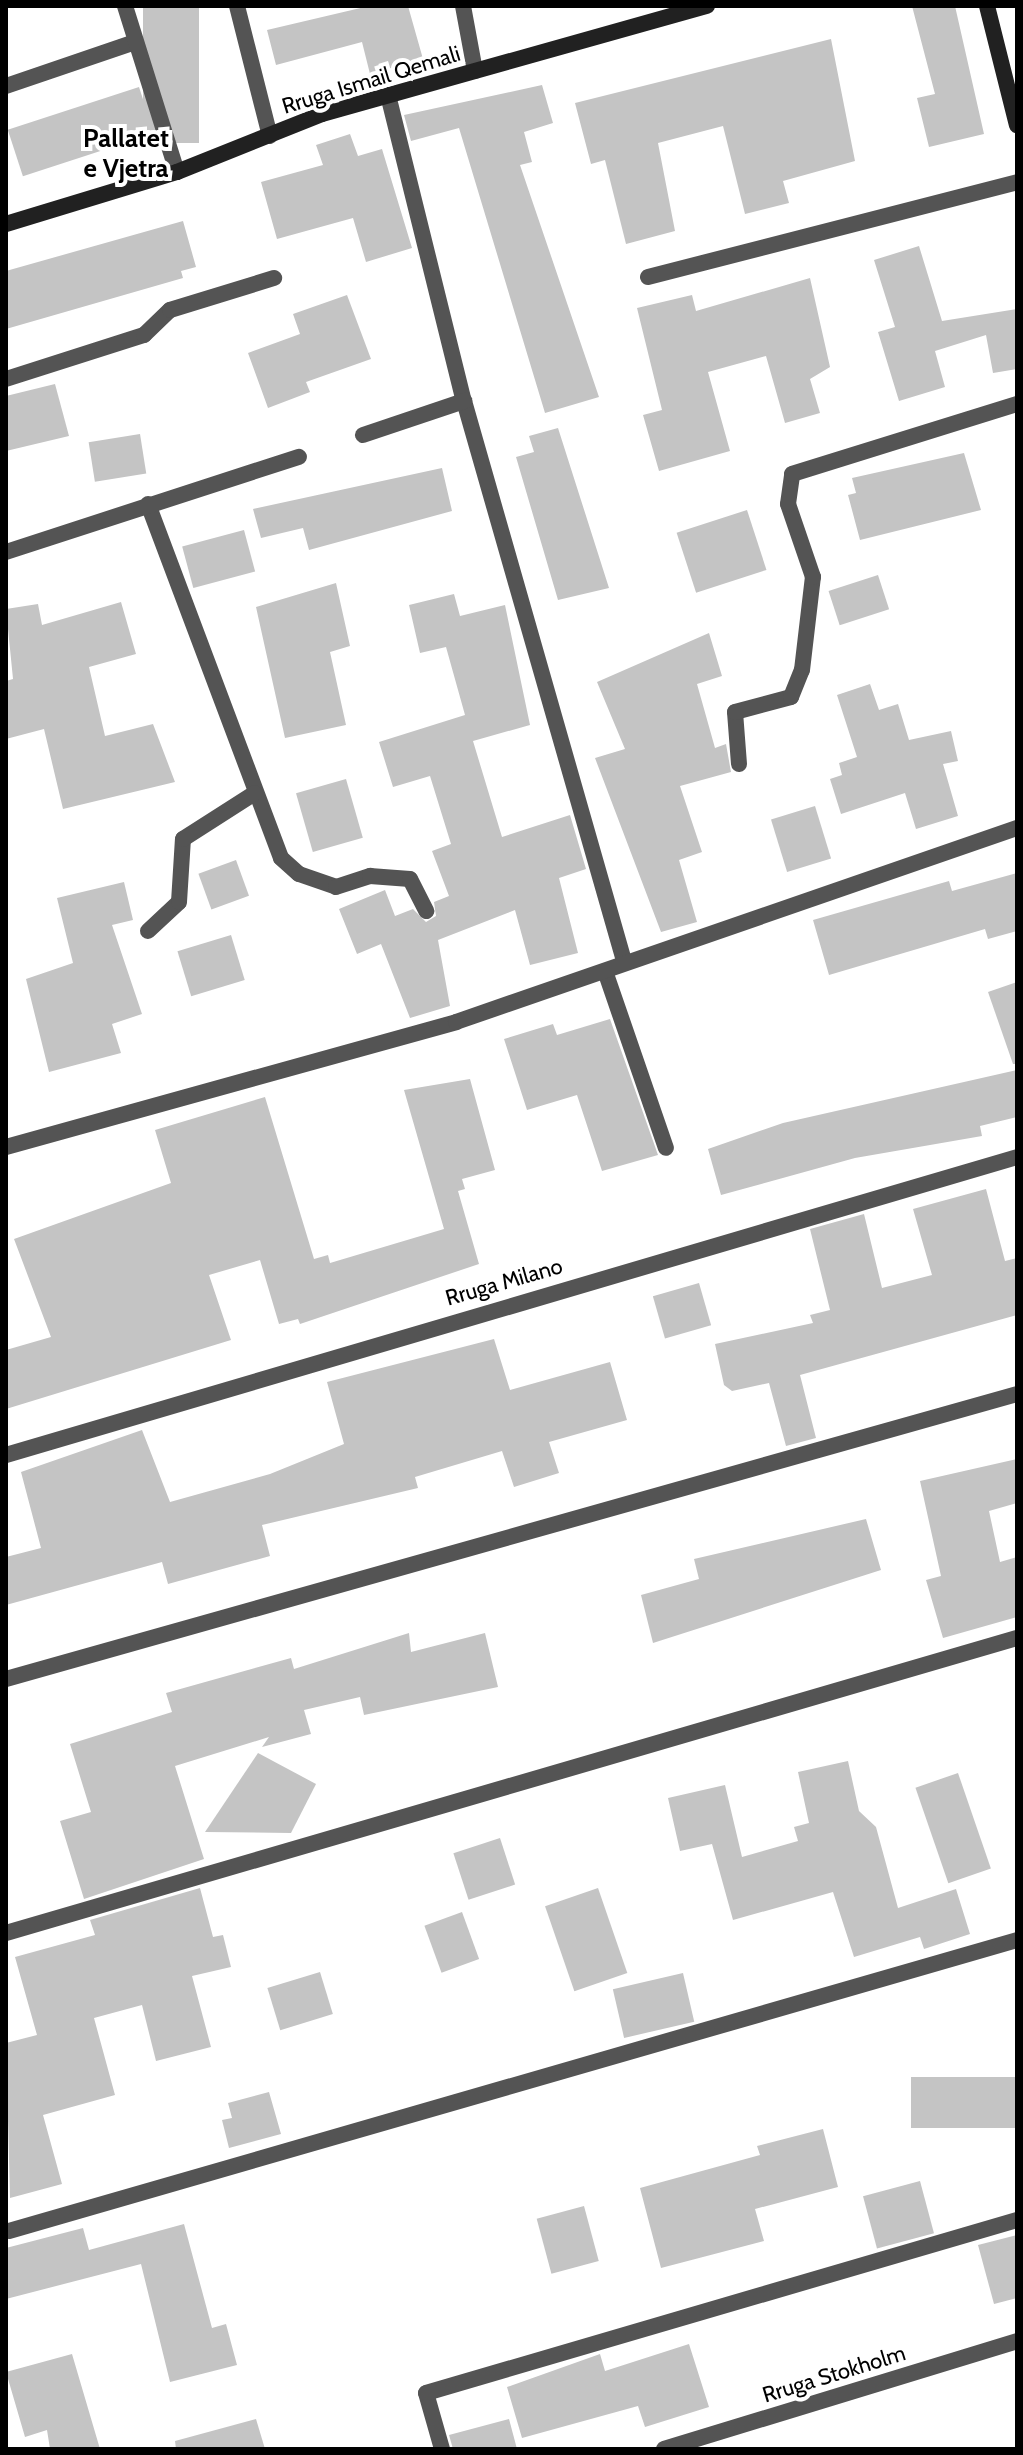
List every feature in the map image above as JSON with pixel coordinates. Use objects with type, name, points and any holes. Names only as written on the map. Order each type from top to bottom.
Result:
[{"type":"street","points":[[125,6],[177,172]]},
{"type":"street","points":[[237,6],[270,136]]},
{"type":"street","points":[[463,6],[475,71]]},
{"type":"street","name":"Rruga Ismail Qemali","points":[[6,224],[177,172],[388,95],[707,6]]},
{"type":"street","points":[[987,6],[1017,125]]},
{"type":"street","points":[[6,86],[135,42]]},
{"type":"street","points":[[388,95],[464,401],[624,961]]},
{"type":"street","points":[[648,277],[1017,182]]},
{"type":"street","points":[[6,379],[144,335],[170,310],[274,278]]},
{"type":"street","points":[[363,435],[464,401]]},
{"type":"street","points":[[739,764],[735,712],[791,697],[802,670],[813,577],[788,504],[792,474],[1017,404]]},
{"type":"street","points":[[6,552],[299,457]]},
{"type":"street","points":[[148,504],[281,858],[299,874],[336,887],[392,874],[410,879],[426,911]]},
{"type":"street","points":[[148,931],[179,902],[183,839],[255,793]]},
{"type":"street","points":[[6,1147],[456,1022],[605,971],[624,961],[1017,828]]},
{"type":"street","points":[[605,971],[666,1148]]},
{"type":"street","name":"Rruga Milano","points":[[6,1455],[1017,1157]]},
{"type":"street","points":[[6,1679],[1017,1394]]},
{"type":"street","points":[[6,1933],[1017,1638]]},
{"type":"street","points":[[9,2231],[1017,1940]]},
{"type":"street","points":[[442,2449],[426,2393],[1017,2220]]},
{"type":"street","name":"Rruga Stokholm","points":[[664,2449],[1017,2341]]},
{"type":"building","points":[[143,6],[199,6],[199,143],[143,143]]},
{"type":"building","points":[[369,6],[408,6],[423,59],[370,74],[362,42],[276,65],[267,30]]},
{"type":"building","points":[[912,6],[955,6],[984,134],[929,147],[917,98],[935,94]]},
{"type":"building","points":[[831,39],[855,161],[783,181],[789,203],[745,214],[723,126],[658,143],[675,231],[626,244],[605,160],[591,164],[575,103]]},
{"type":"building","points":[[542,85],[553,123],[524,132],[532,162],[520,165],[599,397],[545,413],[459,128],[411,141],[404,115]]},
{"type":"building","points":[[139,87],[154,134],[23,176],[8,130]]},
{"type":"building","points":[[350,134],[358,156],[382,149],[412,248],[366,262],[353,218],[277,239],[261,182],[323,165],[316,145]]},
{"type":"building","points":[[183,221],[196,267],[181,271],[183,278],[6,329],[6,271]]},
{"type":"building","points":[[919,246],[942,321],[1017,309],[1017,369],[993,373],[986,335],[935,351],[945,387],[899,401],[878,332],[895,327],[874,260]]},
{"type":"building","points":[[810,278],[830,367],[810,379],[820,413],[785,423],[766,356],[708,372],[730,451],[659,471],[643,415],[662,410],[637,308],[692,295],[696,311]]},
{"type":"building","points":[[347,295],[371,359],[306,382],[310,392],[268,408],[248,353],[300,334],[293,314]]},
{"type":"building","points":[[55,384],[69,436],[6,451],[6,396]]},
{"type":"building","points":[[558,428],[609,588],[558,600],[516,457],[534,452],[529,436]]},
{"type":"building","points":[[140,434],[146,474],[95,482],[89,442]]},
{"type":"building","points":[[964,453],[981,510],[860,540],[848,495],[856,493],[852,478]]},
{"type":"building","points":[[442,468],[452,511],[309,550],[303,528],[261,538],[253,509]]},
{"type":"building","points":[[747,510],[766,570],[696,593],[677,533]]},
{"type":"building","points":[[244,530],[255,572],[193,588],[182,547]]},
{"type":"building","points":[[878,575],[889,609],[840,625],[829,591]]},
{"type":"building","points":[[336,583],[350,646],[330,652],[346,725],[285,738],[256,607]]},
{"type":"building","points":[[454,594],[460,616],[505,605],[530,725],[473,741],[502,837],[570,815],[586,869],[559,878],[578,953],[530,965],[515,910],[438,940],[450,1006],[410,1018],[381,944],[357,954],[339,909],[385,890],[395,916],[413,909],[426,922],[436,916],[434,902],[449,896],[432,851],[451,844],[430,776],[393,787],[379,742],[465,715],[446,647],[420,653],[409,605]]},
{"type":"building","points":[[121,602],[136,654],[89,667],[105,736],[153,724],[175,782],[63,809],[44,729],[6,739],[6,681],[13,679],[6,609],[38,604],[42,625]]},
{"type":"building","points":[[709,633],[722,676],[697,684],[715,748],[726,744],[731,772],[680,786],[702,852],[679,860],[697,922],[661,932],[595,758],[625,749],[597,682]]},
{"type":"building","points":[[870,684],[879,710],[898,704],[909,740],[951,731],[958,761],[943,764],[958,816],[916,829],[905,793],[841,814],[830,779],[842,775],[839,763],[857,757],[837,695]]},
{"type":"building","points":[[346,779],[363,838],[313,852],[296,793]]},
{"type":"building","points":[[815,806],[831,859],[787,872],[771,819]]},
{"type":"building","points":[[236,860],[249,896],[211,909],[198,874]]},
{"type":"building","points":[[1017,873],[1017,931],[988,939],[985,929],[829,975],[813,920],[949,881],[952,891]]},
{"type":"building","points":[[124,882],[133,920],[112,925],[142,1014],[112,1024],[121,1053],[49,1072],[26,979],[73,963],[57,898]]},
{"type":"building","points":[[231,935],[245,980],[191,996],[177,951]]},
{"type":"building","points":[[1017,982],[1017,1064],[1013,1064],[988,992]]},
{"type":"building","points":[[610,1019],[658,1155],[602,1171],[577,1095],[527,1110],[504,1039],[553,1024],[557,1035]]},
{"type":"building","points":[[1017,1070],[1017,1117],[980,1126],[982,1136],[855,1158],[721,1195],[708,1149],[783,1123]]},
{"type":"building","points":[[470,1079],[495,1170],[462,1179],[465,1189],[458,1191],[479,1264],[300,1324],[298,1319],[279,1324],[260,1260],[209,1275],[231,1340],[6,1409],[6,1350],[51,1337],[14,1239],[171,1183],[155,1130],[265,1097],[314,1259],[328,1255],[330,1263],[444,1229],[404,1090]]},
{"type":"building","points":[[986,1189],[1005,1261],[1017,1258],[1017,1315],[800,1375],[816,1438],[786,1446],[769,1383],[732,1391],[724,1385],[715,1344],[813,1323],[810,1315],[830,1310],[810,1229],[864,1214],[882,1288],[932,1275],[913,1209]]},
{"type":"building","points":[[699,1283],[711,1325],[665,1339],[653,1296]]},
{"type":"building","points":[[494,1339],[510,1390],[610,1362],[627,1420],[549,1442],[559,1473],[514,1487],[502,1451],[415,1477],[418,1488],[262,1525],[270,1556],[168,1584],[162,1562],[6,1605],[6,1557],[41,1548],[21,1472],[142,1430],[170,1502],[270,1474],[344,1444],[327,1382]]},
{"type":"building","points":[[1017,1459],[1017,1503],[989,1511],[1000,1562],[1017,1557],[1017,1617],[943,1638],[926,1580],[941,1576],[920,1481]]},
{"type":"building","points":[[866,1519],[881,1570],[653,1643],[641,1595],[699,1579],[694,1559]]},
{"type":"building","points":[[409,1633],[411,1652],[485,1633],[498,1687],[364,1715],[360,1697],[304,1710],[311,1734],[262,1747],[269,1737],[175,1766],[204,1859],[84,1899],[60,1821],[91,1812],[70,1744],[172,1712],[166,1693],[291,1658],[294,1669]]},
{"type":"building","points":[[258,1753],[316,1784],[291,1833],[205,1832]]},
{"type":"building","points":[[848,1761],[859,1811],[876,1827],[898,1908],[956,1889],[970,1934],[924,1949],[920,1937],[854,1957],[833,1892],[733,1920],[712,1844],[680,1851],[668,1798],[725,1785],[742,1857],[798,1841],[794,1827],[809,1823],[798,1772]]},
{"type":"building","points":[[958,1773],[991,1868],[948,1883],[915,1788]]},
{"type":"building","points":[[500,1838],[515,1885],[469,1900],[453,1853]]},
{"type":"building","points":[[200,1888],[213,1937],[223,1935],[231,1967],[192,1976],[211,2047],[156,2061],[142,2005],[94,2018],[115,2095],[43,2115],[62,2184],[10,2198],[6,2043],[37,2035],[15,1957],[95,1935],[90,1920]]},
{"type":"building","points":[[598,1888],[627,1973],[574,1991],[545,1906]]},
{"type":"building","points":[[462,1912],[479,1959],[442,1973],[424,1926]]},
{"type":"building","points":[[320,1972],[333,2014],[280,2030],[267,1988]]},
{"type":"building","points":[[683,1973],[694,2022],[624,2038],[613,1989]]},
{"type":"building","points":[[911,2077],[1017,2077],[1017,2128],[911,2128]]},
{"type":"building","points":[[269,2092],[281,2134],[229,2148],[222,2120],[232,2118],[228,2103]]},
{"type":"building","points":[[823,2129],[838,2187],[755,2209],[764,2241],[661,2268],[640,2188],[760,2155],[757,2146]]},
{"type":"building","points":[[920,2181],[934,2233],[877,2248],[863,2196]]},
{"type":"building","points":[[584,2206],[599,2261],[551,2274],[537,2219]]},
{"type":"building","points":[[184,2224],[212,2328],[226,2324],[237,2365],[170,2382],[141,2264],[6,2299],[6,2248],[83,2228],[89,2250]]},
{"type":"building","points":[[1017,2235],[1017,2298],[994,2304],[978,2245]]},
{"type":"building","points":[[689,2344],[709,2407],[645,2427],[638,2406],[522,2438],[507,2387],[600,2354],[605,2371]]},
{"type":"building","points":[[72,2354],[100,2449],[50,2449],[47,2430],[25,2437],[6,2372]]},
{"type":"building","points":[[256,2419],[265,2449],[176,2449],[175,2441]]},
{"type":"building","points":[[509,2419],[517,2449],[453,2449],[449,2435]]},
{"type":"district","name":"Pallatet e Vjetra","points":[[126,154]]}]
